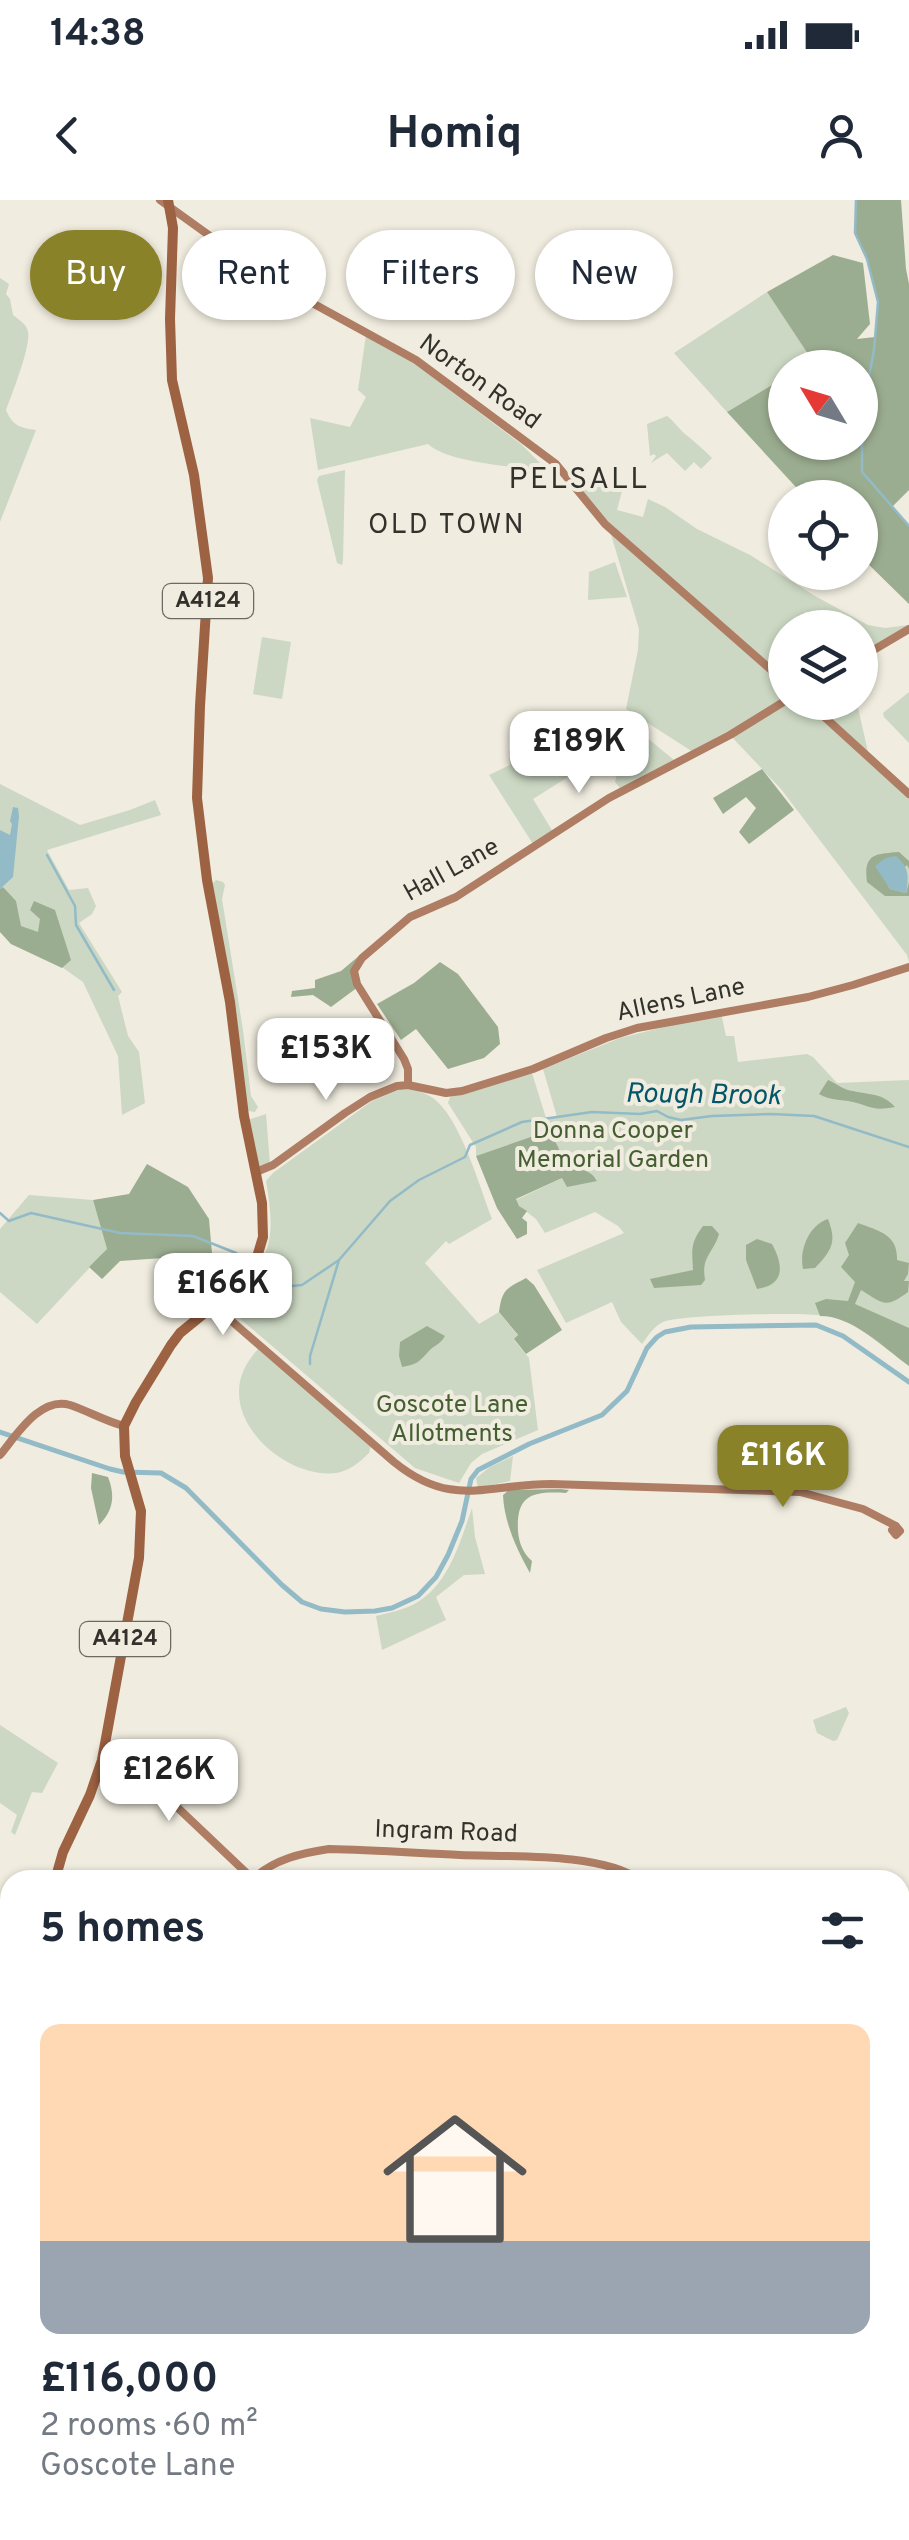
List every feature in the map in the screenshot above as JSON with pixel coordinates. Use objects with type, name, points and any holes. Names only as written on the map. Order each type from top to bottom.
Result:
[{"type":"main road","name":"A4124","points":[[58,1870],[90,1795],[105,1747],[139,1558],[141,1511],[123,1444],[124,1426],[171,1345],[234,1289],[257,1258],[263,1236],[197,798],[208,583],[194,476],[172,380],[173,228],[166,202]]},
{"type":"main road","points":[[173,228],[189,222]]},
{"type":"street","name":"Norton Road","points":[[166,202],[274,282],[416,360],[556,464],[605,524],[768,667]]},
{"type":"street","points":[[878,647],[909,629]]},
{"type":"street","name":"Hall Lane","points":[[408,1085],[404,1059],[357,984],[354,971],[362,958],[410,916],[469,889],[609,798],[768,712]]},
{"type":"street","points":[[828,720],[909,794]]},
{"type":"street","name":"Allens Lane","points":[[408,1085],[446,1093],[462,1091],[532,1069],[637,1028],[808,996],[909,966]]},
{"type":"street","points":[[256,1172],[370,1097],[408,1085]]},
{"type":"street","points":[[213,1304],[408,1474],[432,1486],[458,1492],[533,1484],[800,1492],[847,1503],[901,1529]]},
{"type":"street","points":[[0,1455],[41,1410],[61,1404],[124,1426]]},
{"type":"street","points":[[105,1747],[159,1790],[243,1870]]},
{"type":"street","name":"Ingram Road","points":[[264,1870],[282,1860],[329,1849],[522,1856],[622,1870]]},
{"type":"green space","points":[[856,200],[901,200],[909,284],[909,490],[892,507],[909,526],[909,604],[878,574],[878,480],[789,480],[771,460],[878,460],[878,350],[805,350],[767,292],[833,255],[863,263],[870,324],[857,339],[875,337],[878,302],[867,259],[855,233]]},
{"type":"green space","points":[[0,278],[9,284],[6,294],[13,315],[28,332],[24,359],[6,410],[17,425],[36,430],[0,522]]},
{"type":"green space","points":[[767,292],[806,350],[768,350],[768,387],[727,412],[674,353]]},
{"type":"green space","points":[[366,335],[410,360],[521,444],[540,463],[536,470],[463,459],[428,444],[318,470],[310,418],[350,427],[366,397],[358,390]]},
{"type":"green space","points":[[768,387],[768,457],[727,412]]},
{"type":"green space","points":[[667,416],[712,458],[701,469],[694,462],[685,471],[667,453],[651,463],[656,456],[650,456],[647,424]]},
{"type":"green space","points":[[345,470],[342,565],[337,563],[317,480],[319,476]]},
{"type":"green space","points":[[580,475],[622,491],[617,510],[643,517],[648,499],[665,507],[697,529],[768,566],[768,590],[805,590],[841,610],[768,610],[768,664],[607,521],[571,478]]},
{"type":"green space","points":[[610,531],[768,668],[768,720],[861,720],[868,752],[909,794],[909,962],[781,789],[730,735],[693,752],[626,709],[639,629]]},
{"type":"green space","points":[[615,562],[627,597],[588,600],[589,572]]},
{"type":"green space","points":[[878,627],[909,627],[878,645]]},
{"type":"green space","points":[[262,637],[291,642],[282,699],[253,694]]},
{"type":"green space","points":[[909,692],[909,743],[883,713]]},
{"type":"green space","points":[[628,729],[636,736],[640,732],[674,760],[620,788],[615,782]]},
{"type":"green space","points":[[558,733],[585,766],[533,799],[553,832],[533,844],[489,775],[510,765],[509,751]]},
{"type":"green space","points":[[762,769],[794,810],[749,844],[739,832],[756,808],[746,797],[723,814],[713,798]]},
{"type":"green space","points":[[0,784],[80,825],[155,800],[161,815],[47,850],[69,890],[88,888],[96,906],[79,923],[122,992],[118,996],[128,1036],[139,1052],[145,1103],[122,1115],[118,1056],[83,982],[56,963],[11,944],[0,932]]},
{"type":"green space","points":[[899,852],[909,861],[909,869],[907,865],[887,884],[890,889],[906,893],[909,882],[909,896],[885,896],[867,882],[867,865],[873,857]]},
{"type":"green space","points":[[216,880],[225,885],[222,899],[251,1096],[258,1107],[255,1112],[247,1108],[212,884]]},
{"type":"green space","points":[[3,887],[16,901],[21,926],[38,932],[40,919],[30,910],[34,901],[55,910],[71,960],[62,968],[11,944],[0,932]]},
{"type":"green space","points":[[366,950],[354,965],[358,987],[331,1007],[313,995],[291,997],[292,991],[315,988],[315,980],[341,971]]},
{"type":"green space","points":[[440,962],[458,974],[498,1027],[500,1044],[484,1058],[448,1069],[416,1029],[401,1040],[377,1004],[414,983]]},
{"type":"green space","name":"Donna Cooper Memorial Garden","points":[[721,1013],[726,1036],[734,1036],[738,1062],[807,1054],[837,1083],[909,1080],[909,1366],[857,1328],[827,1316],[751,1314],[674,1319],[657,1326],[642,1344],[621,1322],[612,1302],[566,1323],[537,1270],[624,1233],[595,1212],[545,1233],[516,1200],[562,1178],[597,1180],[570,1164],[545,1132],[476,1156],[476,1147],[448,1103],[450,1097],[532,1073],[546,1118],[557,1117],[543,1069],[620,1038]]},
{"type":"green space","points":[[828,1080],[881,1097],[895,1107],[877,1108],[823,1096],[819,1094]]},
{"type":"green space","name":"Goscote Lane Allotments","points":[[403,1088],[433,1098],[443,1107],[468,1154],[492,1219],[449,1244],[446,1241],[425,1263],[479,1324],[499,1312],[529,1358],[538,1430],[482,1454],[471,1463],[459,1483],[415,1468],[230,1310],[228,1304],[253,1274],[267,1249],[271,1221],[266,1181],[372,1101]]},
{"type":"green space","points":[[266,1114],[270,1164],[258,1167],[248,1120]]},
{"type":"green space","points":[[545,1132],[566,1160],[597,1181],[567,1187],[562,1178],[516,1199],[527,1211],[522,1218],[527,1222],[527,1234],[517,1239],[497,1208],[476,1156]]},
{"type":"green space","points":[[147,1164],[188,1187],[209,1219],[213,1265],[203,1281],[180,1261],[163,1258],[120,1261],[102,1279],[89,1267],[107,1249],[93,1200],[129,1194]]},
{"type":"green space","points":[[29,1195],[93,1200],[107,1249],[37,1324],[0,1292],[0,1229]]},
{"type":"green space","points":[[828,1219],[832,1234],[829,1251],[815,1268],[803,1269],[807,1239]]},
{"type":"green space","points":[[858,1223],[886,1235],[894,1245],[897,1260],[909,1263],[904,1281],[909,1281],[908,1292],[884,1303],[861,1290],[855,1304],[909,1328],[909,1366],[856,1327],[820,1316],[815,1303],[826,1299],[848,1301],[855,1282],[841,1267],[849,1255],[845,1243]]},
{"type":"green space","points":[[703,1226],[712,1226],[719,1234],[706,1260],[705,1280],[701,1285],[654,1288],[650,1279],[693,1270],[693,1247]]},
{"type":"green space","points":[[757,1239],[772,1244],[780,1272],[773,1283],[757,1289],[746,1260],[746,1245]]},
{"type":"green space","points":[[526,1278],[562,1330],[526,1354],[514,1339],[518,1335],[499,1312],[506,1290]]},
{"type":"green space","points":[[427,1326],[445,1336],[419,1361],[402,1367],[400,1342]]},
{"type":"green space","points":[[258,1349],[371,1445],[369,1453],[345,1470],[319,1473],[303,1469],[271,1451],[248,1424],[241,1408],[241,1379]]},
{"type":"green space","points":[[513,1456],[510,1481],[478,1488],[476,1478]]},
{"type":"green space","points":[[92,1473],[108,1477],[112,1490],[110,1508],[99,1525],[91,1488]]},
{"type":"green space","points":[[509,1490],[569,1490],[535,1495],[520,1510],[520,1544],[532,1561],[530,1573],[512,1535],[503,1495]]},
{"type":"green space","points":[[472,1508],[485,1574],[464,1575],[436,1597],[446,1620],[382,1650],[376,1616],[408,1607],[433,1590],[450,1565]]},
{"type":"green space","points":[[846,1707],[849,1713],[837,1740],[817,1733],[813,1720]]},
{"type":"green space","points":[[0,1725],[58,1763],[42,1793],[32,1792],[15,1835],[11,1832],[17,1815],[0,1803]]},
{"type":"water","points":[[13,807],[18,808],[19,816],[13,877],[0,889],[0,830],[10,835]]},
{"type":"water","points":[[896,856],[907,872],[906,893],[890,889],[875,866]]},
{"type":"waterway","points":[[856,200],[855,233],[867,259],[878,302],[862,414],[862,472]]},
{"type":"waterway","points":[[863,473],[909,526]]},
{"type":"waterway","points":[[47,855],[75,906],[76,925],[114,990]]},
{"type":"waterway","name":"Rough Brook","points":[[258,1266],[292,1286],[302,1285],[339,1260],[390,1201],[419,1180],[465,1157],[470,1145],[522,1122],[592,1112],[657,1111],[681,1120],[771,1114],[814,1116],[909,1147]]},
{"type":"waterway","name":"Rough Brook","points":[[0,1213],[9,1221],[31,1213],[120,1233],[193,1236],[250,1261]]},
{"type":"waterway","points":[[310,1364],[339,1260]]},
{"type":"waterway","points":[[0,1432],[110,1469],[161,1473],[186,1488],[302,1602],[345,1612],[375,1611],[418,1596],[436,1577],[462,1521],[471,1479],[478,1470],[529,1444],[602,1415],[627,1391],[647,1348],[665,1332],[691,1327],[816,1325],[843,1336],[909,1382]]},
{"type":"district","name":"PELSALL","points":[[579,480]]},
{"type":"district","name":"OLD TOWN","points":[[447,526]]}]
